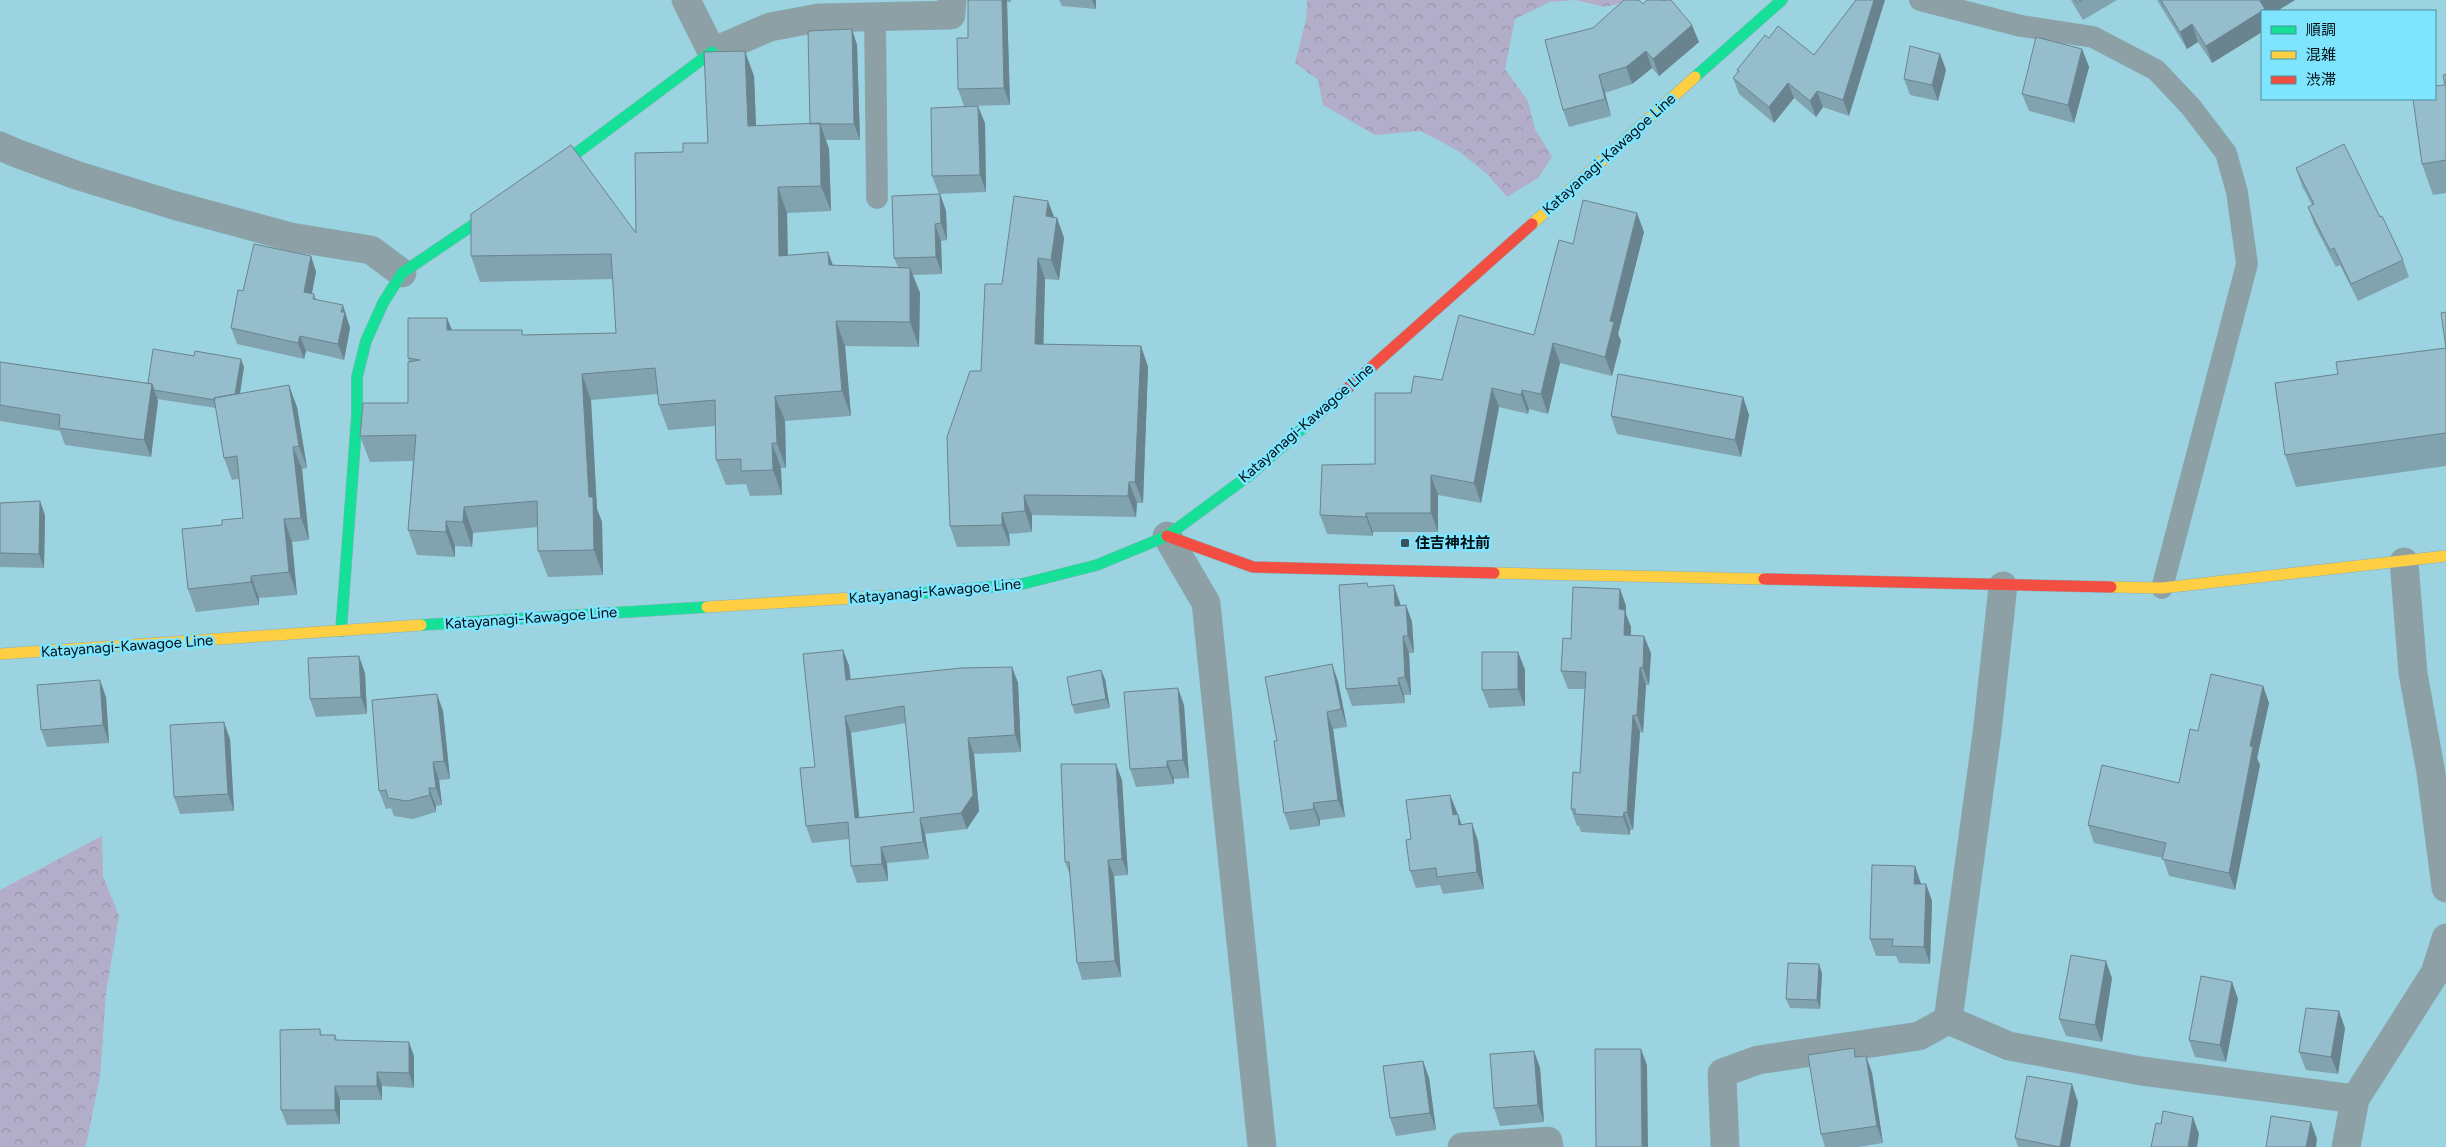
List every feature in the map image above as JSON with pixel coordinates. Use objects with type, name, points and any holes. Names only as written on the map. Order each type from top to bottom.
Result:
[{"type":"street","points":[[686,0],[712,52]]},
{"type":"street","points":[[538,181],[712,52],[770,27],[818,18],[875,18],[951,14],[952,0]]},
{"type":"street","name":"Katayanagi-Kawagoe Line","points":[[0,654],[518,618],[934,593],[1022,584],[1097,565],[1167,536],[1251,474],[1782,0]]},
{"type":"street","points":[[0,146],[76,175],[173,205],[292,237],[371,250],[402,273]]},
{"type":"street","points":[[341,631],[357,416],[357,377],[366,341],[383,303],[402,273],[514,198]]},
{"type":"street","points":[[1167,536],[1220,557],[1252,567],[1856,580],[2003,586],[2162,588],[2446,556]]},
{"type":"street","points":[[1167,536],[1206,603],[1262,1147]]},
{"type":"street","points":[[2404,562],[2413,674],[2431,773],[2446,888]]},
{"type":"street","points":[[1948,1020],[1987,733],[2003,586]]},
{"type":"street","points":[[2346,1147],[2355,1099],[2435,973],[2446,938]]},
{"type":"street","points":[[1948,1020],[2009,1046],[2141,1070],[2355,1099]]},
{"type":"street","points":[[1725,1147],[1722,1073],[1758,1060],[1919,1036],[1948,1020]]},
{"type":"street","points":[[1462,1147],[1548,1141],[1549,1147]]},
{"type":"lane","points":[[1920,0],[2021,26],[2093,37],[2156,70],[2191,107],[2226,154],[2237,192],[2248,264],[2162,588]]},
{"type":"lane","points":[[875,18],[877,198]]},
{"type":"green space","points":[[1307,0],[1575,0],[1550,2],[1515,19],[1505,69],[1528,101],[1535,129],[1552,157],[1538,178],[1507,197],[1487,174],[1460,152],[1421,131],[1375,135],[1323,105],[1318,80],[1295,63],[1306,20]]},
{"type":"green space","points":[[1575,0],[1634,0],[1605,7]]},
{"type":"green space","points":[[102,836],[103,876],[119,916],[106,993],[100,1077],[86,1145],[85,1147],[0,1147],[0,890]]},
{"type":"building","points":[[968,0],[1002,0],[1004,88],[958,89],[957,38],[968,38]]},
{"type":"building","points":[[1624,0],[1639,0],[1643,4],[1647,0],[1671,0],[1692,25],[1653,59],[1646,51],[1626,67],[1599,75],[1605,99],[1563,110],[1545,40],[1593,28]]},
{"type":"building","points":[[1856,0],[1874,0],[1843,100],[1817,91],[1810,101],[1788,83],[1769,107],[1733,78],[1739,71],[1737,70],[1765,35],[1769,38],[1778,26],[1814,55]]},
{"type":"building","points":[[2161,0],[2261,0],[2265,9],[2206,46],[2192,24],[2180,32]]},
{"type":"building","points":[[852,29],[854,124],[810,124],[808,31]]},
{"type":"building","points":[[2036,37],[2082,49],[2068,105],[2022,94]]},
{"type":"building","points":[[1910,46],[1940,54],[1932,85],[1904,79]]},
{"type":"building","points":[[745,51],[748,126],[820,123],[821,186],[778,187],[779,256],[828,252],[829,265],[910,268],[910,322],[836,321],[842,391],[775,396],[777,443],[772,443],[773,470],[741,471],[741,459],[716,460],[715,400],[659,405],[655,368],[582,374],[589,497],[593,497],[594,550],[538,551],[537,501],[464,507],[463,522],[446,521],[446,532],[408,530],[416,435],[360,436],[363,403],[408,403],[408,362],[420,360],[408,358],[408,318],[447,318],[447,330],[522,330],[522,335],[616,333],[611,254],[471,256],[471,214],[571,145],[636,233],[635,153],[683,152],[683,143],[708,143],[704,52]]},
{"type":"building","points":[[2446,74],[2446,160],[2422,164],[2413,100],[2436,100],[2436,86],[2445,85],[2443,75]]},
{"type":"building","points":[[978,106],[980,175],[932,176],[931,108]]},
{"type":"building","points":[[2344,144],[2403,260],[2351,284],[2334,248],[2330,250],[2308,207],[2314,204],[2296,168]]},
{"type":"building","points":[[940,194],[941,223],[935,224],[936,257],[894,258],[892,196]]},
{"type":"building","points":[[1014,196],[1048,201],[1046,216],[1057,218],[1051,260],[1038,258],[1035,344],[1141,346],[1135,482],[1129,482],[1128,496],[1024,495],[1025,511],[1002,513],[1002,525],[950,526],[947,437],[970,371],[981,371],[985,284],[1002,284]]},
{"type":"building","points":[[1583,200],[1637,213],[1610,321],[1614,322],[1605,357],[1553,343],[1541,394],[1522,390],[1521,395],[1492,388],[1474,483],[1431,475],[1431,513],[1366,513],[1366,517],[1320,515],[1322,465],[1375,464],[1375,393],[1411,393],[1414,376],[1442,380],[1459,315],[1534,335],[1559,240],[1573,244]]},
{"type":"building","points":[[254,244],[311,256],[304,292],[314,294],[313,299],[343,305],[341,312],[345,312],[338,344],[300,336],[298,343],[231,328],[238,290],[243,291]]},
{"type":"building","points":[[2446,312],[2446,348],[2441,313]]},
{"type":"building","points":[[2446,348],[2446,433],[2285,455],[2275,383],[2338,374],[2336,362]]},
{"type":"building","points":[[153,349],[194,356],[195,351],[241,359],[235,394],[214,398],[215,400],[154,390],[152,384],[148,383]]},
{"type":"building","points":[[0,362],[152,384],[144,440],[59,428],[60,415],[0,405]]},
{"type":"building","points":[[1618,374],[1743,397],[1735,440],[1611,416]]},
{"type":"building","points":[[289,385],[299,446],[293,447],[301,518],[284,519],[289,572],[251,576],[251,582],[188,589],[182,529],[222,525],[222,520],[243,518],[237,456],[224,458],[214,398]]},
{"type":"building","points":[[40,501],[39,554],[0,553],[0,503]]},
{"type":"building","points":[[1367,583],[1368,587],[1394,585],[1395,606],[1406,605],[1408,636],[1403,636],[1405,677],[1398,678],[1399,685],[1346,689],[1339,585]]},
{"type":"building","points":[[1573,587],[1620,589],[1619,609],[1625,610],[1624,635],[1644,636],[1643,668],[1640,667],[1637,715],[1633,715],[1627,813],[1624,812],[1623,817],[1575,814],[1575,809],[1571,809],[1573,772],[1580,773],[1586,672],[1561,671],[1563,638],[1571,639]]},
{"type":"building","points":[[843,650],[846,680],[961,668],[1012,667],[1015,735],[968,738],[973,795],[961,813],[920,818],[923,842],[881,847],[882,864],[851,866],[848,822],[806,826],[800,768],[815,767],[803,654]],"holes":[[[904,706],[914,812],[855,818],[845,716]]]},
{"type":"building","points":[[1482,652],[1518,652],[1518,689],[1482,690]]},
{"type":"building","points":[[359,656],[361,697],[310,699],[308,658]]},
{"type":"building","points":[[1332,664],[1341,709],[1327,712],[1338,800],[1313,803],[1314,809],[1284,813],[1274,741],[1277,741],[1265,677]]},
{"type":"building","points":[[1101,670],[1106,699],[1072,705],[1067,677]]},
{"type":"building","points":[[2211,674],[2263,686],[2250,746],[2253,747],[2229,873],[2162,859],[2166,843],[2088,825],[2102,765],[2179,783],[2190,729],[2198,731]]},
{"type":"building","points":[[100,680],[103,725],[41,730],[37,685]]},
{"type":"building","points":[[1178,688],[1183,760],[1167,761],[1167,767],[1130,769],[1124,692]]},
{"type":"building","points":[[437,694],[444,761],[433,762],[436,788],[429,788],[430,795],[407,801],[388,798],[386,790],[379,791],[372,700]]},
{"type":"building","points":[[224,722],[228,794],[174,797],[170,725]]},
{"type":"building","points":[[1061,764],[1116,764],[1122,859],[1108,860],[1115,961],[1077,963],[1069,862],[1065,862]]},
{"type":"building","points":[[1450,795],[1453,815],[1458,814],[1459,825],[1472,823],[1477,872],[1437,877],[1436,868],[1410,871],[1406,840],[1411,839],[1406,800]]},
{"type":"building","points":[[1872,865],[1915,866],[1914,884],[1926,884],[1924,947],[1892,946],[1893,939],[1870,939]]},
{"type":"building","points":[[2071,955],[2106,961],[2095,1025],[2059,1019]]},
{"type":"building","points":[[1788,963],[1819,964],[1817,1000],[1786,999]]},
{"type":"building","points":[[2201,976],[2232,982],[2220,1045],[2189,1040]]},
{"type":"building","points":[[2306,1008],[2339,1011],[2331,1057],[2299,1052]]},
{"type":"building","points":[[320,1029],[320,1035],[335,1035],[335,1040],[409,1042],[409,1073],[377,1072],[377,1086],[335,1086],[335,1110],[281,1110],[280,1030]]},
{"type":"building","points":[[1854,1048],[1855,1057],[1866,1056],[1877,1126],[1821,1134],[1808,1055]]},
{"type":"building","points":[[1595,1049],[1641,1049],[1642,1146],[1647,1147],[1596,1147]]},
{"type":"building","points":[[1534,1051],[1538,1105],[1494,1108],[1490,1054]]},
{"type":"building","points":[[1423,1061],[1430,1113],[1390,1118],[1383,1066]]},
{"type":"building","points":[[2027,1076],[2072,1084],[2060,1147],[2015,1138]]},
{"type":"building","points":[[2163,1111],[2193,1117],[2188,1147],[2151,1147],[2156,1123],[2161,1124]]},
{"type":"building","points":[[2271,1116],[2311,1122],[2306,1147],[2266,1147]]},
{"type":"traffic: fast","points":[[1695,77],[1782,0]]},
{"type":"traffic: fast","points":[[547,175],[712,52]]},
{"type":"traffic: fast","points":[[341,631],[357,416],[357,377],[366,341],[383,303],[402,273],[501,206]]},
{"type":"traffic: fast","points":[[903,595],[1022,584],[1097,565],[1167,536],[1251,474],[1312,420]]},
{"type":"traffic: fast","points":[[421,625],[707,607]]},
{"type":"traffic: slow","points":[[1532,224],[1695,77]]},
{"type":"traffic: slow","points":[[2111,587],[2162,588],[2446,556]]},
{"type":"traffic: slow","points":[[1494,573],[1764,579]]},
{"type":"traffic: slow","points":[[707,607],[903,595]]},
{"type":"traffic: slow","points":[[0,654],[421,625]]},
{"type":"traffic: jam","points":[[1312,420],[1532,224]]},
{"type":"traffic: jam","points":[[1167,536],[1253,567],[1494,573]]},
{"type":"traffic: jam","points":[[1764,579],[2111,587]]},
{"type":"place","name":"住吉神社前","points":[[1405,543]]}]
